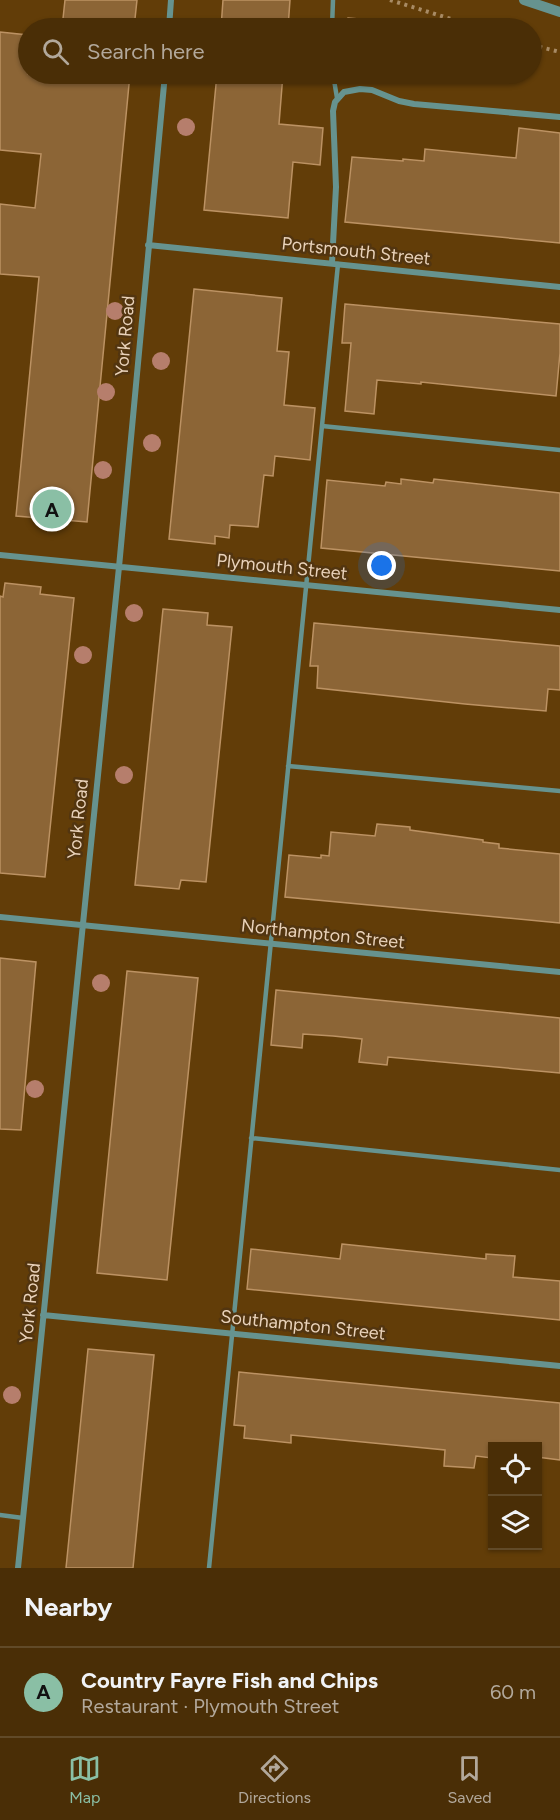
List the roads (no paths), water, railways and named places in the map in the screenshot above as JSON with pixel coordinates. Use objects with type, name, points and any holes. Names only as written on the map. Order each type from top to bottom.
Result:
[{"type":"street","points":[[170,18],[171,0]]},
{"type":"street","points":[[524,0],[560,12]]},
{"type":"street","name":"York Road","points":[[18,1568],[119,567],[164,84]]},
{"type":"street","points":[[335,264],[336,186],[333,111],[337,98],[344,92],[360,88],[414,104],[560,117]]},
{"type":"street","name":"Portsmouth Street","points":[[148,245],[560,287]]},
{"type":"street","name":"Plymouth Street","points":[[0,555],[560,610]]},
{"type":"street","name":"Northampton Street","points":[[0,917],[560,972]]},
{"type":"street","name":"Southampton Street","points":[[43,1315],[560,1366]]},
{"type":"lane","points":[[332,18],[333,0]]},
{"type":"lane","points":[[335,84],[337,98]]},
{"type":"lane","points":[[209,1568],[322,426],[335,264]]},
{"type":"lane","points":[[322,426],[560,450]]},
{"type":"lane","points":[[288,766],[560,791]]},
{"type":"lane","points":[[251,1138],[560,1170]]},
{"type":"lane","points":[[0,1515],[23,1518]]},
{"type":"place","name":"Country Fayre Fish and Chips","points":[[52,509]]}]
